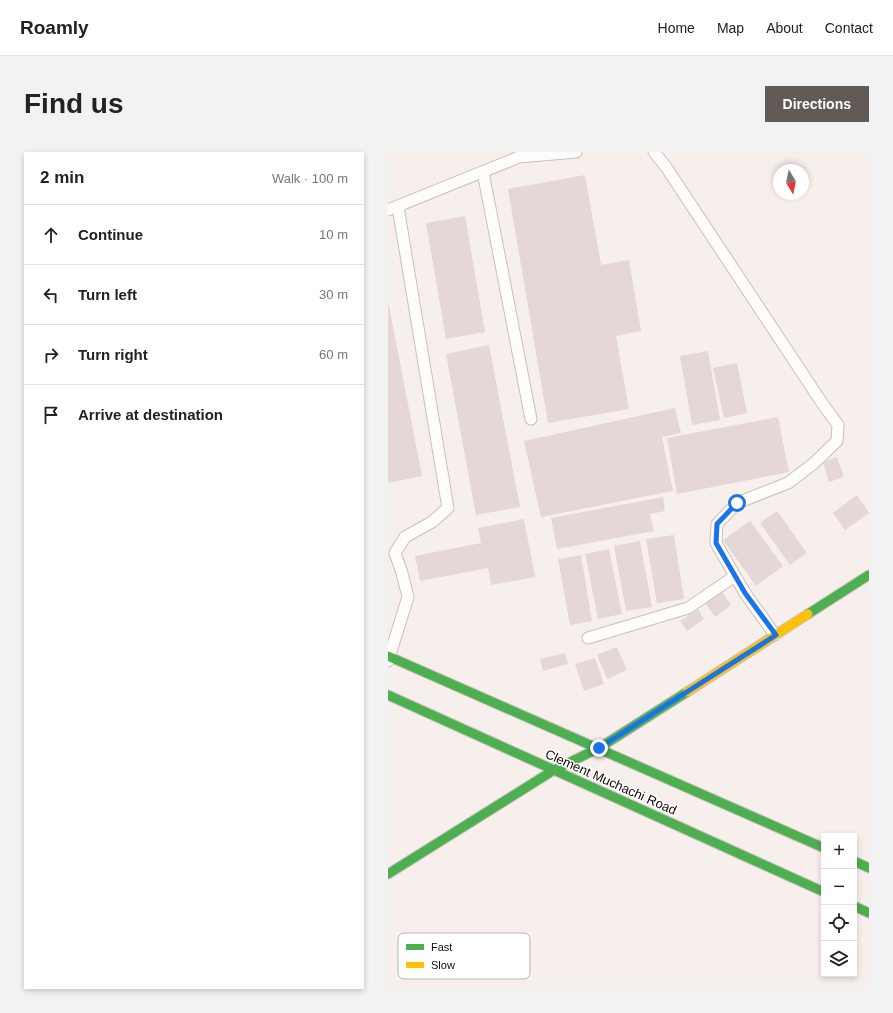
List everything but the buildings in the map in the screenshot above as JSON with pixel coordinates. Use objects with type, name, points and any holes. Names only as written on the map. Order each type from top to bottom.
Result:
[{"type":"main road","points":[[388,874],[554,770],[599,748],[869,575]]},
{"type":"main road","name":"Clement Muchachi Road","points":[[389,658],[599,748],[821,847]]},
{"type":"main road","name":"Clement Muchachi Road","points":[[388,695],[821,891]]},
{"type":"main road","points":[[857,862],[869,868]]},
{"type":"main road","points":[[857,907],[869,913]]},
{"type":"lane","points":[[389,658],[408,597],[395,553],[405,537],[432,522],[448,508],[393,208],[519,157],[576,152]]},
{"type":"lane","points":[[654,152],[666,167],[838,425],[837,441],[813,464],[788,483],[737,503],[717,524],[716,543],[745,593],[776,635]]},
{"type":"lane","points":[[483,172],[531,419]]},
{"type":"lane","points":[[588,638],[688,608],[735,576]]},
{"type":"traffic: fast","points":[[808,614],[869,575]]},
{"type":"traffic: fast","points":[[388,656],[821,847]]},
{"type":"traffic: fast","points":[[388,874],[554,770],[599,748],[687,692]]},
{"type":"traffic: fast","points":[[388,695],[821,891]]},
{"type":"traffic: fast","points":[[857,862],[869,868]]},
{"type":"traffic: fast","points":[[857,907],[869,913]]},
{"type":"traffic: slow","points":[[687,692],[808,614]]},
{"type":"route","points":[[599,748],[776,635],[745,593],[716,543],[717,524],[737,503]]}]
